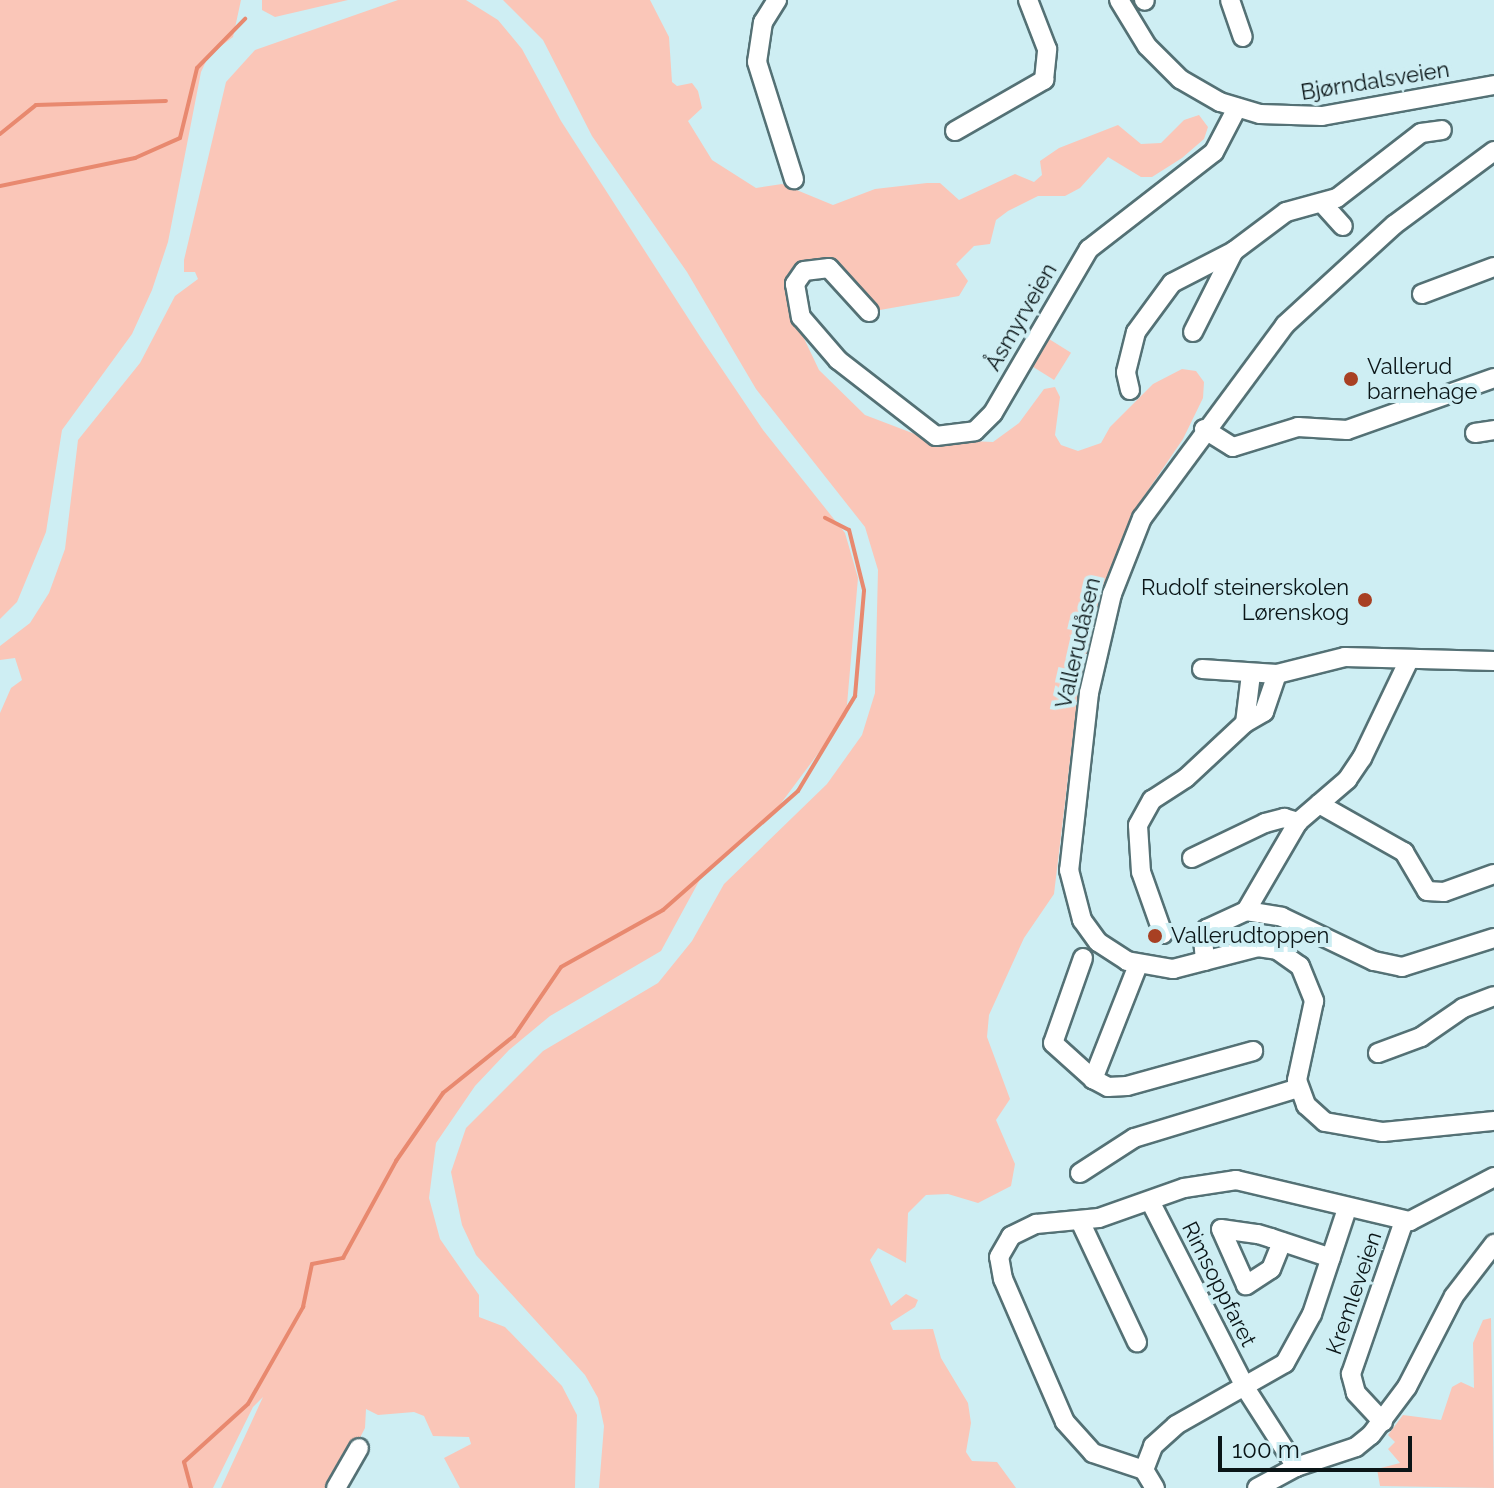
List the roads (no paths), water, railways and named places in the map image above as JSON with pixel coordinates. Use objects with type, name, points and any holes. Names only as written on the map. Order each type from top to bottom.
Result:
[{"type":"street","points":[[777,0],[763,22],[757,62],[794,179]]},
{"type":"street","points":[[955,131],[1044,80],[1047,49],[1028,0]]},
{"type":"street","name":"Bjørndalsveien","points":[[1119,0],[1164,66],[1201,93],[1237,108],[1308,118],[1494,85]]},
{"type":"street","points":[[1230,0],[1243,37]]},
{"type":"street","name":"Åsmyrveien","points":[[869,312],[829,268],[804,271],[795,284],[801,317],[827,349],[936,436],[975,431],[993,413],[1089,249],[1214,152],[1237,108]]},
{"type":"street","points":[[1130,390],[1129,350],[1144,315],[1179,277],[1234,251],[1286,212],[1337,198],[1421,133],[1442,130]]},
{"type":"street","name":"Vallerudåsen","points":[[1299,1088],[1297,1064],[1314,1008],[1304,971],[1286,954],[1266,947],[1173,969],[1138,965],[1098,942],[1074,900],[1070,857],[1080,755],[1093,673],[1124,557],[1151,503],[1204,429],[1301,309],[1394,225],[1494,151]]},
{"type":"street","points":[[1322,203],[1343,226]]},
{"type":"street","points":[[1193,332],[1234,251]]},
{"type":"street","points":[[1422,294],[1494,267]]},
{"type":"street","points":[[1204,429],[1233,447],[1298,427],[1347,430],[1494,378]]},
{"type":"street","points":[[1202,669],[1277,674],[1330,658],[1494,661]]},
{"type":"street","points":[[1246,911],[1298,822],[1347,780],[1362,758],[1409,660]]},
{"type":"street","points":[[1245,723],[1251,674]]},
{"type":"street","points":[[1163,934],[1138,856],[1142,814],[1245,723],[1264,712],[1277,674]]},
{"type":"street","points":[[1319,804],[1404,852],[1427,891],[1444,892],[1494,874]]},
{"type":"street","points":[[1192,858],[1265,823],[1284,818],[1298,822]]},
{"type":"street","points":[[1205,961],[1207,929],[1246,911],[1282,917],[1374,961],[1402,967],[1494,938]]},
{"type":"street","points":[[1083,958],[1053,1043],[1093,1079],[1108,1087],[1127,1086],[1253,1051]]},
{"type":"street","points":[[1093,1079],[1138,965]]},
{"type":"street","points":[[1378,1053],[1421,1037],[1463,1008],[1494,996]]},
{"type":"street","points":[[1080,1173],[1134,1138],[1299,1088],[1318,1118],[1342,1128],[1409,1131],[1494,1121]]},
{"type":"street","name":"Kremleveien","points":[[1383,1422],[1356,1393],[1351,1374],[1404,1221],[1427,1215],[1494,1177]]},
{"type":"street","points":[[1155,1488],[1144,1470],[1103,1459],[1071,1432],[1003,1279],[999,1257],[1011,1236],[1045,1222],[1080,1221],[1195,1185],[1236,1180],[1404,1221]]},
{"type":"street","name":"Rimsoppfaret","points":[[1150,1201],[1246,1389],[1296,1467]]},
{"type":"street","points":[[1144,1470],[1153,1446],[1171,1430],[1279,1369],[1296,1347],[1347,1209]]},
{"type":"street","points":[[1080,1221],[1137,1342]]},
{"type":"street","points":[[1282,1242],[1331,1258]]},
{"type":"street","points":[[1257,1488],[1296,1467],[1356,1447],[1383,1422],[1454,1296],[1494,1244]]},
{"type":"street","points":[[336,1488],[359,1448]]},
{"type":"waterway","points":[[0,186],[135,158],[180,138],[197,68],[245,19]]},
{"type":"waterway","points":[[0,134],[36,105],[166,101]]},
{"type":"waterway","points":[[191,1488],[184,1462],[248,1404],[303,1307],[312,1264],[343,1258],[396,1161],[443,1093],[514,1036],[561,967],[663,910],[798,791],[855,696],[864,590],[849,530],[825,518]]},
{"type":"place","name":"Vallerud barnehage","points":[[1351,379]]},
{"type":"place","name":"Rudolf steinerskolen Lørenskog","points":[[1365,600]]},
{"type":"place","name":"Vallerudtoppen","points":[[1155,936]]}]
